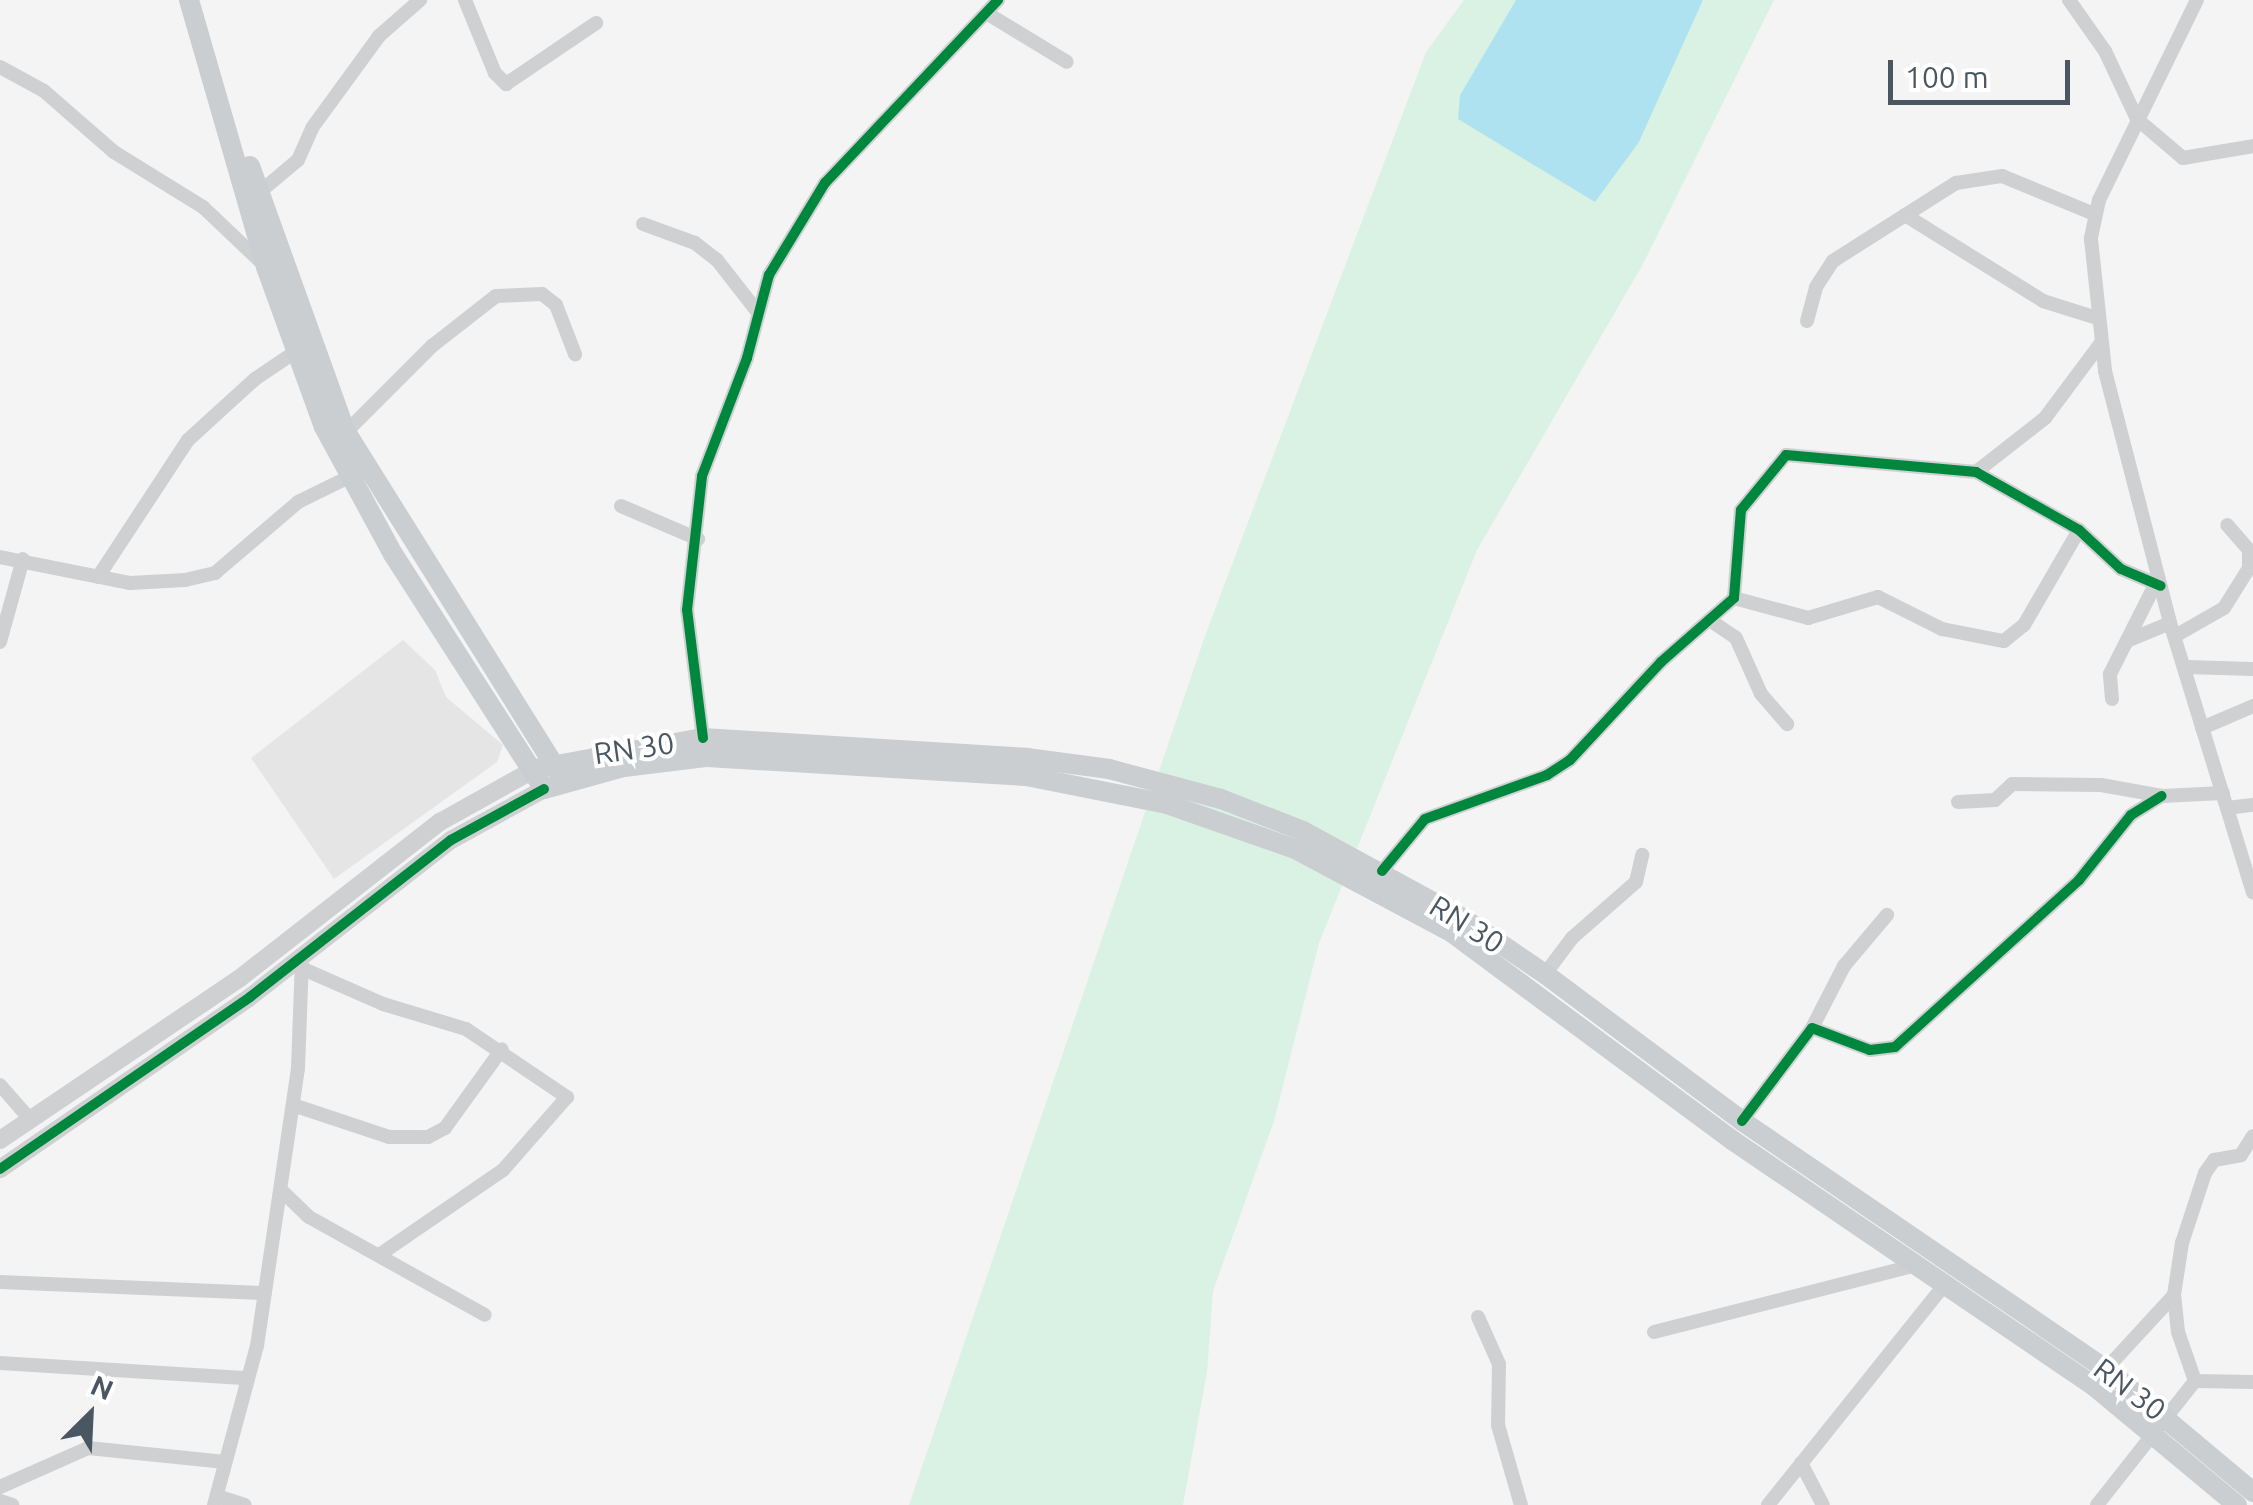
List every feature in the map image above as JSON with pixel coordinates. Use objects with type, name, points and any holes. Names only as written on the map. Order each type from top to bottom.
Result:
[{"type":"main road","name":"RN 30","points":[[189,0],[225,110],[266,267],[296,352],[350,476],[394,554],[549,775]]},
{"type":"main road","name":"RN 30","points":[[225,110],[261,191],[346,432],[549,775]]},
{"type":"main road","name":"RN 30","points":[[549,775],[704,738],[1109,769],[1221,799],[1382,872],[1545,974],[1742,1120],[2106,1369],[2237,1505]]},
{"type":"main road","name":"RN 30","points":[[549,775],[707,758],[934,769],[1104,787],[1214,818],[1376,888],[1451,932],[1913,1266],[2163,1426],[2253,1492]]},
{"type":"street","points":[[261,191],[298,160],[312,128],[379,36],[420,0]]},
{"type":"street","points":[[465,0],[495,73],[506,84],[596,23]]},
{"type":"street","points":[[704,738],[687,610],[698,539],[702,476],[748,358],[756,310],[790,238],[826,184],[998,0]]},
{"type":"street","points":[[2069,0],[2104,51],[2137,119],[2182,158],[2253,146]]},
{"type":"street","points":[[2196,0],[2094,214],[2097,318],[2158,586],[2253,893]]},
{"type":"street","points":[[988,14],[1067,62]]},
{"type":"street","points":[[0,67],[44,91],[114,152],[203,207],[266,267]]},
{"type":"street","points":[[1807,321],[1816,287],[1833,260],[1904,215],[1929,194],[1987,175],[2094,214]]},
{"type":"street","points":[[1904,215],[2043,300],[2097,318]]},
{"type":"street","points":[[644,224],[695,243],[717,260],[756,310]]},
{"type":"street","points":[[346,432],[432,346],[496,296],[542,294],[556,305],[575,354]]},
{"type":"street","points":[[1976,472],[2045,418],[2101,343]]},
{"type":"street","points":[[98,577],[188,440],[255,378],[296,352]]},
{"type":"street","points":[[1382,872],[1426,819],[1546,775],[1570,760],[1661,662],[1734,598],[1741,510],[1786,456],[1976,472],[2079,530],[2121,569],[2158,586]]},
{"type":"street","points":[[0,557],[130,583],[215,572],[298,502],[350,476]]},
{"type":"street","points":[[621,506],[698,539]]},
{"type":"street","points":[[2129,640],[2172,630],[2224,608],[2249,568],[2248,550],[2227,524]]},
{"type":"street","points":[[1734,598],[1808,618],[1878,596],[1942,629],[2004,641],[2024,625],[2079,530]]},
{"type":"street","points":[[0,642],[24,559]]},
{"type":"street","points":[[2112,698],[2110,674],[2158,586]]},
{"type":"street","points":[[1711,621],[1736,638],[1761,694],[1787,724]]},
{"type":"street","points":[[2186,667],[2253,669]]},
{"type":"street","points":[[2202,728],[2253,706]]},
{"type":"street","points":[[0,1168],[301,964],[451,840],[549,775]]},
{"type":"street","points":[[0,1140],[240,978],[440,822],[549,775]]},
{"type":"street","points":[[1958,802],[1995,800],[2012,784],[2100,785],[2162,796],[2253,804]]},
{"type":"street","points":[[1812,1028],[1870,1050],[1895,1047],[2079,880],[2131,816],[2162,796]]},
{"type":"street","points":[[1545,974],[1572,938],[1636,882],[1642,854]]},
{"type":"street","points":[[1742,1120],[1812,1028],[1844,966],[1887,915]]},
{"type":"street","points":[[301,964],[383,1004],[466,1028],[568,1097],[503,1170],[381,1254]]},
{"type":"street","points":[[245,1505],[215,1500],[248,1378],[265,1294],[293,1104],[301,964]]},
{"type":"street","points":[[293,1104],[388,1137],[428,1137],[444,1128],[502,1049]]},
{"type":"street","points":[[0,1085],[29,1118]]},
{"type":"street","points":[[2097,1505],[2195,1382],[2174,1295],[2205,1173],[2214,1160],[2241,1155],[2253,1136]]},
{"type":"street","points":[[281,1190],[309,1217],[485,1314]]},
{"type":"street","points":[[1654,1332],[1913,1266]]},
{"type":"street","points":[[0,1282],[265,1294]]},
{"type":"street","points":[[1768,1505],[1945,1284]]},
{"type":"street","points":[[2106,1369],[2174,1295]]},
{"type":"street","points":[[1478,1317],[1499,1364],[1498,1425],[1520,1505]]},
{"type":"street","points":[[0,1363],[248,1378]]},
{"type":"street","points":[[2195,1382],[2253,1382]]},
{"type":"street","points":[[0,1487],[88,1448],[225,1462]]},
{"type":"street","points":[[1802,1463],[1824,1505]]},
{"type":"street","points":[[0,1501],[12,1505]]},
{"type":"shaded area","points":[[403,640],[435,670],[446,697],[503,745],[497,762],[334,879],[251,758]]},
{"type":"green space","points":[[1464,0],[1516,0],[1460,95],[1639,142],[1703,0],[1774,0],[1643,264],[1477,550],[1319,943],[1274,1121],[1213,1291],[1207,1372],[1183,1505],[909,1505],[1205,636],[1426,52]]},
{"type":"water","points":[[1516,0],[1703,0],[1639,142],[1595,202],[1458,119],[1460,95]]},
{"type":"cycle path","points":[[703,738],[687,610],[702,476],[747,358],[769,275],[825,183],[998,0]]},
{"type":"cycle path","points":[[1382,871],[1425,819],[1547,775],[1570,760],[1661,662],[1734,598],[1741,510],[1786,455],[1976,472],[2079,530],[2121,569],[2161,586]]},
{"type":"cycle path","points":[[0,1169],[250,997],[451,840],[544,789]]},
{"type":"cycle path","points":[[1742,1121],[1812,1028],[1870,1050],[1895,1047],[2079,880],[2131,815],[2162,796]]}]
